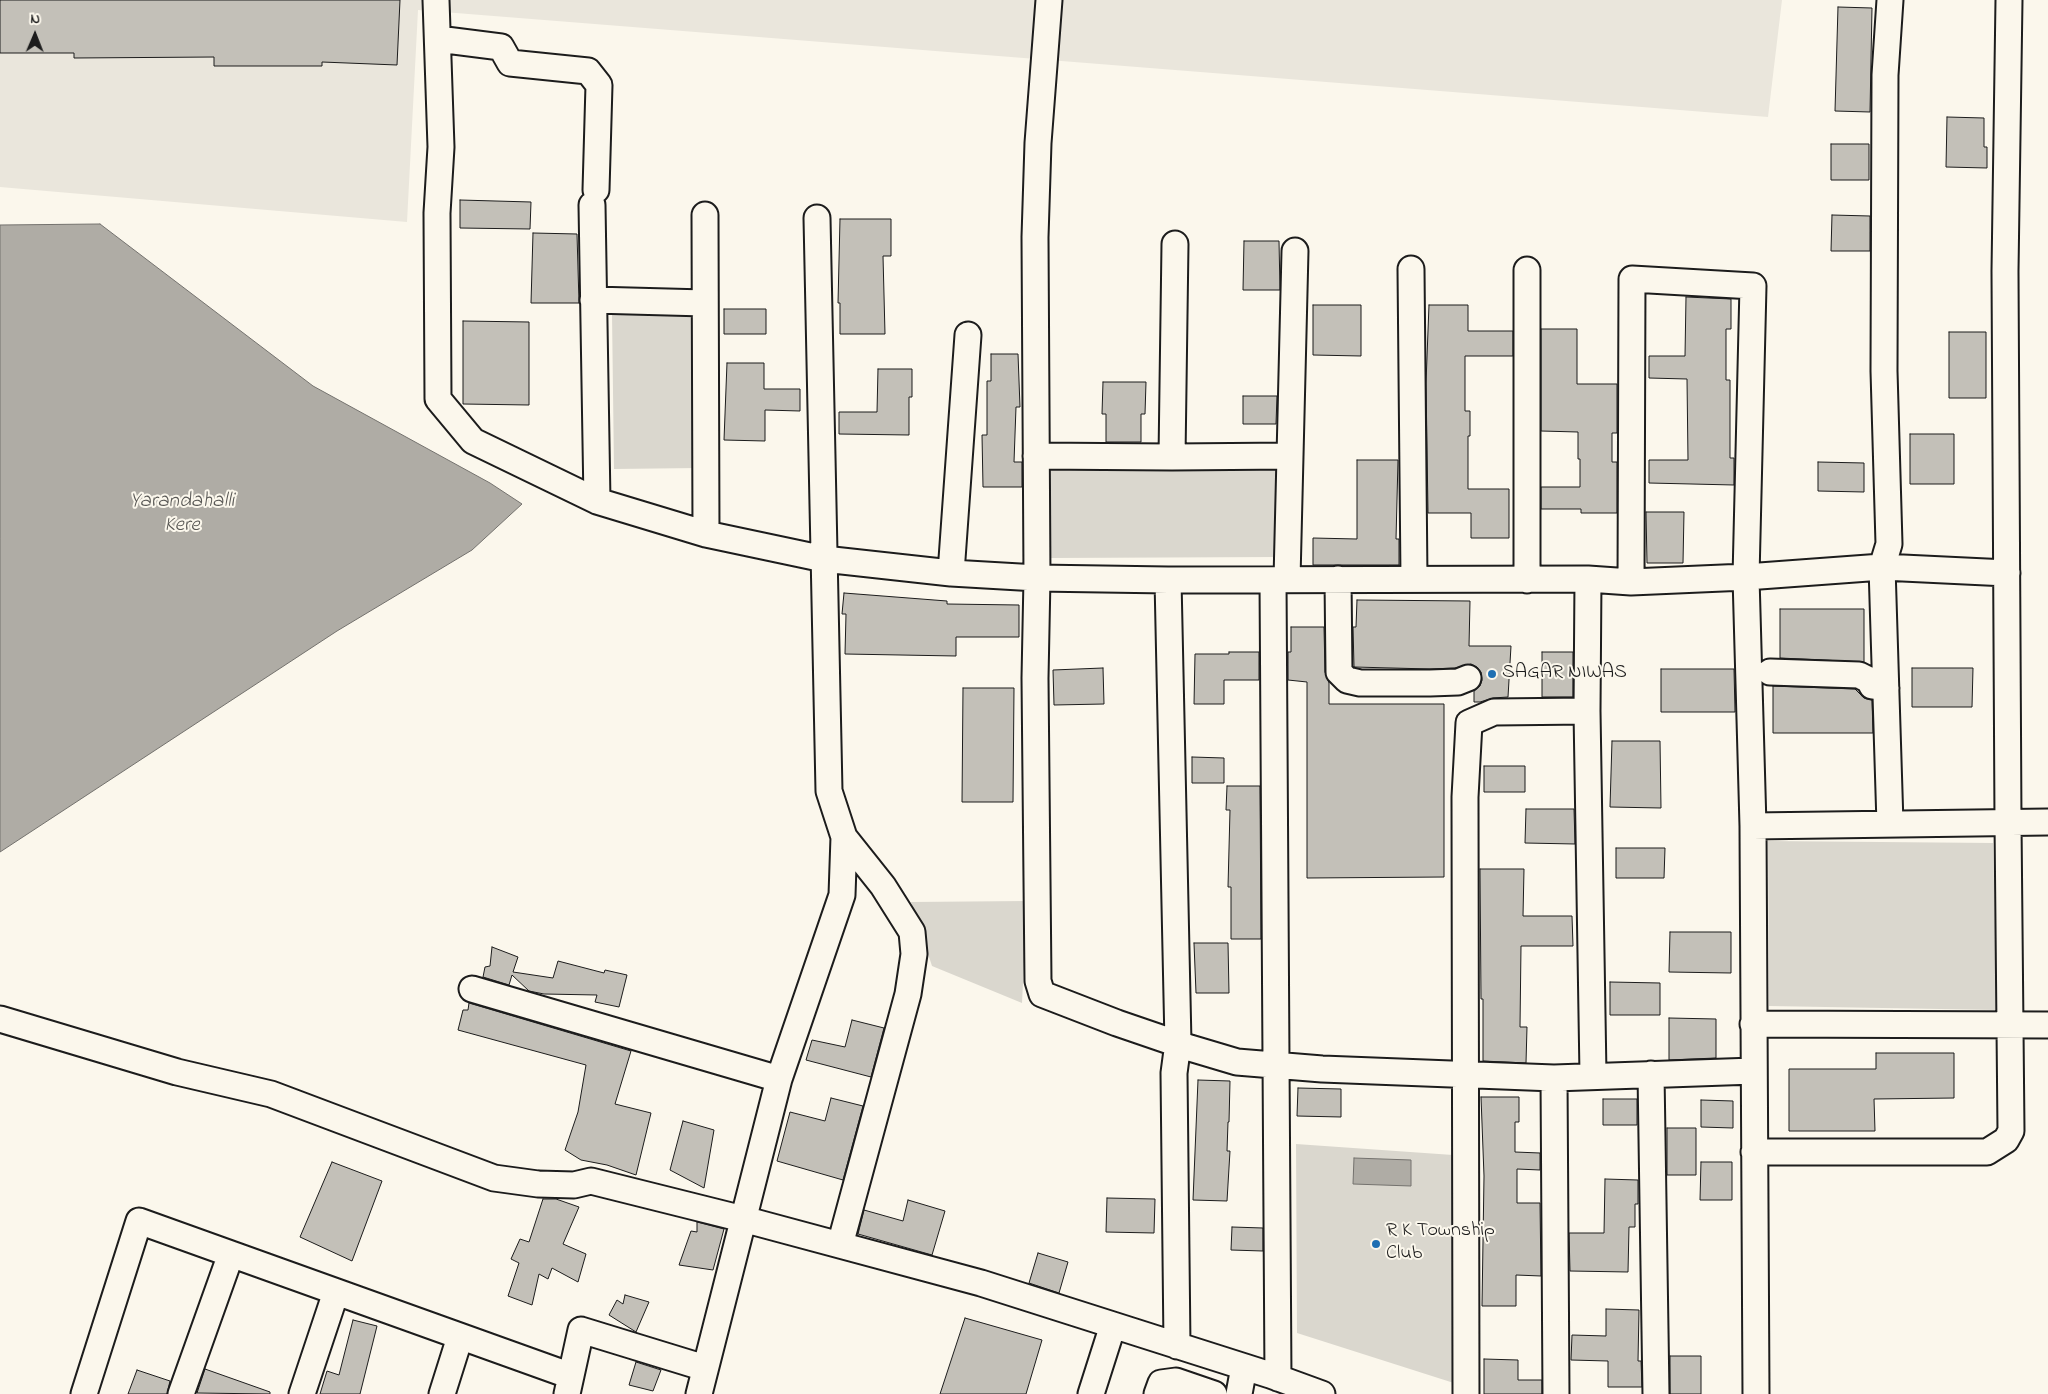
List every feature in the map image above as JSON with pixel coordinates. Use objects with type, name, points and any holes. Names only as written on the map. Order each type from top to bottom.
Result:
[{"type":"street","points":[[436,0],[441,147],[437,213],[438,399],[473,441],[597,501],[706,534],[824,559],[951,573],[1037,578],[1168,580],[1588,579],[1631,582],[1746,577],[1882,567],[2007,573]]},
{"type":"street","points":[[1049,0],[1038,143],[1035,228],[1037,578],[1035,678],[1038,982],[1042,994],[1237,1062],[1322,1069],[1554,1078],[1592,1075],[1754,1071]]},
{"type":"street","points":[[1890,0],[1885,74],[1884,361],[1889,544],[1882,567],[1890,824]]},
{"type":"street","points":[[1754,1152],[1987,1152],[2006,1140],[2011,1131],[2006,271],[2009,0]]},
{"type":"street","points":[[438,38],[501,47],[510,63],[588,71],[599,85],[594,197],[593,300],[597,501]]},
{"type":"street","points":[[704,215],[706,534]]},
{"type":"street","points":[[699,1394],[779,1079],[842,895],[844,837],[829,791],[818,218]]},
{"type":"street","points":[[1172,456],[1175,244]]},
{"type":"street","points":[[1278,1378],[1276,1065],[1280,580],[1290,456],[1295,251]]},
{"type":"street","points":[[1411,269],[1414,579]]},
{"type":"street","points":[[1527,270],[1527,580]]},
{"type":"street","points":[[1631,582],[1632,279],[1753,286],[1746,577],[1753,826],[1756,1394]]},
{"type":"street","points":[[593,300],[705,303]]},
{"type":"street","points":[[951,573],[968,335]]},
{"type":"street","points":[[1036,456],[1290,456]]},
{"type":"street","points":[[1338,579],[1339,672],[1347,680],[1360,683],[1458,682],[1468,678]]},
{"type":"street","points":[[1588,579],[1586,711],[1592,1075]]},
{"type":"street","points":[[1168,580],[1178,1043],[1174,1073],[1177,1346]]},
{"type":"street","points":[[1770,672],[1859,675],[1869,680],[1872,686],[1886,688]]},
{"type":"street","points":[[1466,1394],[1466,797],[1469,723],[1494,712],[1586,711]]},
{"type":"street","points":[[1753,826],[2048,822]]},
{"type":"street","points":[[840,1245],[908,994],[914,954],[912,932],[883,886],[844,837]]},
{"type":"street","points":[[472,989],[779,1079]]},
{"type":"street","points":[[0,1019],[177,1072],[271,1094],[494,1178],[538,1184],[574,1186],[591,1181],[743,1219],[981,1284],[1205,1354],[1322,1394]]},
{"type":"street","points":[[1753,1024],[2048,1025]]},
{"type":"street","points":[[1651,1074],[1656,1394]]},
{"type":"street","points":[[1554,1078],[1556,1394]]},
{"type":"street","points":[[84,1394],[139,1221],[460,1336],[569,1385],[581,1330],[706,1368]]},
{"type":"street","points":[[181,1394],[231,1254]]},
{"type":"street","points":[[302,1394],[336,1292]]},
{"type":"street","points":[[1091,1394],[1112,1326]]},
{"type":"street","points":[[442,1394],[460,1336]]},
{"type":"street","points":[[1157,1394],[1161,1383],[1176,1381],[1206,1391],[1205,1354]]},
{"type":"street","points":[[1239,1394],[1244,1367]]},
{"type":"shaded area","points":[[0,0],[1782,0],[1768,117],[418,10],[407,222],[0,187]]},
{"type":"shaded area","points":[[697,313],[698,468],[614,469],[612,314]]},
{"type":"shaded area","points":[[1278,468],[1278,557],[1051,558],[1051,469]]},
{"type":"shaded area","points":[[1768,841],[1993,843],[1997,1010],[1769,1006]]},
{"type":"shaded area","points":[[1027,901],[1022,1003],[932,966],[911,902]]},
{"type":"shaded area","name":"R K Township Club","points":[[1296,1144],[1453,1155],[1457,1384],[1297,1333]]},
{"type":"water","name":"Yarandahalli Kere","points":[[100,224],[313,386],[490,483],[522,504],[472,550],[337,631],[0,852],[0,225]]},
{"type":"water","points":[[1354,1158],[1411,1160],[1411,1186],[1353,1184]]},
{"type":"building","points":[[0,0],[400,0],[397,65],[322,62],[322,66],[214,66],[214,57],[74,58],[74,53],[0,53]]},
{"type":"building","points":[[1838,7],[1872,8],[1870,112],[1835,111]]},
{"type":"building","points":[[1947,117],[1984,118],[1984,147],[1987,147],[1987,168],[1946,167]]},
{"type":"building","points":[[1831,144],[1869,144],[1869,180],[1831,180]]},
{"type":"building","points":[[460,200],[531,202],[530,229],[460,228]]},
{"type":"building","points":[[1832,215],[1870,216],[1870,251],[1831,251]]},
{"type":"building","points":[[840,219],[891,219],[891,256],[883,256],[885,334],[840,334],[840,303],[838,303]]},
{"type":"building","points":[[533,233],[577,234],[579,303],[531,303]]},
{"type":"building","points":[[1244,241],[1279,241],[1280,290],[1243,290]]},
{"type":"building","points":[[1686,297],[1731,299],[1731,329],[1726,329],[1726,380],[1730,380],[1730,458],[1734,458],[1734,485],[1649,483],[1649,460],[1688,460],[1687,379],[1649,378],[1649,356],[1685,356]]},
{"type":"building","points":[[1313,305],[1361,305],[1361,356],[1313,355]]},
{"type":"building","points":[[1429,305],[1468,305],[1468,331],[1513,331],[1513,356],[1465,356],[1465,411],[1470,411],[1468,489],[1509,489],[1509,538],[1471,538],[1471,513],[1428,513],[1426,383]]},
{"type":"building","points":[[724,309],[766,309],[766,334],[724,334]]},
{"type":"building","points":[[463,321],[529,322],[529,405],[463,404]]},
{"type":"building","points":[[1541,329],[1577,329],[1577,384],[1617,384],[1617,433],[1612,433],[1612,462],[1617,462],[1617,513],[1581,513],[1581,509],[1541,509],[1541,487],[1580,487],[1580,459],[1578,459],[1578,432],[1541,431]]},
{"type":"building","points":[[1949,332],[1986,332],[1986,398],[1949,398]]},
{"type":"building","points":[[991,354],[1018,354],[1020,407],[1016,407],[1014,462],[1022,462],[1022,487],[983,487],[982,435],[987,435],[987,381],[991,381]]},
{"type":"building","points":[[727,363],[764,363],[764,389],[800,389],[800,411],[765,410],[765,441],[724,440]]},
{"type":"building","points":[[878,369],[912,369],[912,397],[909,397],[909,435],[839,434],[839,412],[877,412]]},
{"type":"building","points":[[1103,382],[1146,382],[1145,414],[1141,414],[1141,442],[1106,442],[1106,414],[1102,414]]},
{"type":"building","points":[[1243,396],[1277,396],[1276,424],[1243,424]]},
{"type":"building","points":[[1910,434],[1954,434],[1954,484],[1910,484]]},
{"type":"building","points":[[1357,460],[1398,460],[1396,539],[1399,539],[1399,565],[1313,565],[1313,538],[1357,539]]},
{"type":"building","points":[[1818,462],[1864,463],[1864,492],[1818,491]]},
{"type":"building","points":[[1646,512],[1684,512],[1683,563],[1647,563]]},
{"type":"building","points":[[844,593],[947,601],[947,604],[1019,605],[1019,637],[956,637],[956,656],[845,654],[846,614],[842,614]]},
{"type":"building","points":[[1357,600],[1470,601],[1469,646],[1511,646],[1508,697],[1474,702],[1474,691],[1480,686],[1482,680],[1481,672],[1471,664],[1455,668],[1430,669],[1354,667],[1353,627],[1356,627]]},
{"type":"building","points":[[1780,609],[1864,609],[1864,662],[1780,658]]},
{"type":"building","points":[[1291,627],[1324,627],[1325,672],[1329,683],[1329,704],[1444,704],[1444,877],[1307,878],[1307,682],[1288,680],[1288,652],[1291,652]]},
{"type":"building","points":[[1229,652],[1259,652],[1259,680],[1224,680],[1224,704],[1194,704],[1195,654],[1229,654]]},
{"type":"building","points":[[1542,652],[1573,652],[1573,697],[1542,697]]},
{"type":"building","points":[[1103,668],[1104,704],[1054,705],[1053,670]]},
{"type":"building","points":[[1912,668],[1973,668],[1972,707],[1912,707]]},
{"type":"building","points":[[1661,669],[1734,669],[1735,712],[1661,712]]},
{"type":"building","points":[[1773,686],[1855,689],[1864,698],[1872,700],[1873,733],[1773,733]]},
{"type":"building","points":[[963,688],[1014,688],[1013,802],[962,802]]},
{"type":"building","points":[[1612,741],[1660,741],[1661,808],[1610,807]]},
{"type":"building","points":[[1192,757],[1224,758],[1224,783],[1192,783]]},
{"type":"building","points":[[1484,766],[1525,766],[1525,792],[1484,792]]},
{"type":"building","points":[[1227,786],[1260,786],[1261,939],[1231,939],[1231,887],[1228,887],[1230,810],[1226,810]]},
{"type":"building","points":[[1526,809],[1574,809],[1575,844],[1525,843]]},
{"type":"building","points":[[1616,848],[1665,848],[1664,878],[1616,878]]},
{"type":"building","points":[[1480,869],[1524,869],[1523,916],[1572,916],[1573,946],[1521,946],[1520,1027],[1527,1027],[1526,1063],[1483,1061]]},
{"type":"building","points":[[1670,932],[1731,932],[1731,973],[1669,972]]},
{"type":"building","points":[[1194,943],[1228,943],[1229,993],[1196,993]]},
{"type":"building","points":[[492,947],[518,957],[513,972],[553,978],[558,961],[604,973],[605,970],[627,975],[619,1007],[595,1002],[597,995],[544,994],[529,991],[512,975],[509,985],[483,977],[485,967],[490,966]]},
{"type":"building","points":[[1610,982],[1660,983],[1660,1015],[1610,1015]]},
{"type":"building","points":[[469,1003],[631,1051],[615,1104],[651,1113],[636,1175],[607,1165],[581,1160],[565,1150],[578,1112],[586,1065],[458,1030],[463,1010],[468,1010]]},
{"type":"building","points":[[1669,1018],[1716,1019],[1716,1058],[1669,1060]]},
{"type":"building","points":[[852,1020],[884,1028],[871,1077],[806,1060],[812,1040],[845,1047]]},
{"type":"building","points":[[1876,1053],[1954,1053],[1954,1098],[1874,1099],[1875,1131],[1789,1131],[1789,1069],[1876,1069]]},
{"type":"building","points":[[1198,1080],[1230,1081],[1227,1151],[1230,1151],[1227,1201],[1193,1200]]},
{"type":"building","points":[[1298,1088],[1341,1089],[1341,1117],[1297,1116]]},
{"type":"building","points":[[1481,1097],[1519,1097],[1519,1122],[1515,1122],[1515,1152],[1540,1153],[1540,1170],[1517,1169],[1517,1203],[1540,1203],[1541,1276],[1516,1275],[1516,1306],[1482,1306],[1484,1176]]},
{"type":"building","points":[[831,1098],[863,1106],[843,1180],[777,1161],[790,1112],[825,1121]]},
{"type":"building","points":[[1603,1099],[1637,1099],[1637,1125],[1603,1125]]},
{"type":"building","points":[[1701,1100],[1733,1101],[1733,1128],[1701,1127]]},
{"type":"building","points":[[683,1121],[714,1130],[704,1188],[670,1170]]},
{"type":"building","points":[[1667,1128],[1696,1128],[1696,1175],[1667,1175]]},
{"type":"building","points":[[332,1162],[382,1181],[352,1261],[300,1237]]},
{"type":"building","points":[[1701,1162],[1732,1162],[1732,1200],[1700,1200]]},
{"type":"building","points":[[1605,1179],[1638,1180],[1638,1204],[1635,1204],[1635,1227],[1629,1227],[1628,1272],[1570,1271],[1569,1233],[1604,1233]]},
{"type":"building","points":[[1107,1198],[1155,1199],[1154,1233],[1106,1232]]},
{"type":"building","points":[[543,1199],[556,1199],[579,1207],[563,1244],[586,1254],[578,1282],[552,1268],[548,1279],[539,1274],[532,1305],[508,1296],[519,1263],[511,1259],[520,1239],[529,1242]]},
{"type":"building","points":[[908,1200],[945,1211],[932,1255],[858,1234],[864,1210],[903,1221]]},
{"type":"building","points":[[697,1222],[724,1229],[713,1270],[679,1265],[691,1231],[697,1232]]},
{"type":"building","points":[[1232,1227],[1263,1228],[1263,1251],[1231,1250]]},
{"type":"building","points":[[1038,1253],[1068,1262],[1059,1293],[1029,1283]]},
{"type":"building","points":[[625,1295],[649,1302],[636,1332],[609,1315],[617,1300],[623,1304]]},
{"type":"building","points":[[1606,1309],[1639,1310],[1638,1361],[1641,1361],[1642,1387],[1608,1387],[1608,1361],[1571,1360],[1572,1335],[1606,1336]]},
{"type":"building","points":[[965,1318],[1042,1340],[1026,1394],[940,1394]]},
{"type":"building","points":[[353,1320],[377,1326],[360,1394],[320,1394],[327,1371],[339,1375]]},
{"type":"building","points":[[1670,1356],[1701,1356],[1701,1394],[1670,1394]]},
{"type":"building","points":[[1484,1359],[1518,1360],[1518,1380],[1542,1380],[1542,1394],[1484,1394]]},
{"type":"building","points":[[636,1362],[661,1370],[653,1391],[629,1385]]},
{"type":"building","points":[[205,1369],[270,1392],[270,1394],[197,1393]]},
{"type":"building","points":[[137,1370],[170,1381],[167,1394],[128,1394]]},
{"type":"place","name":"SAGAR NIWAS","points":[[1492,674]]},
{"type":"place","name":"R K Township Club","points":[[1376,1244]]}]
